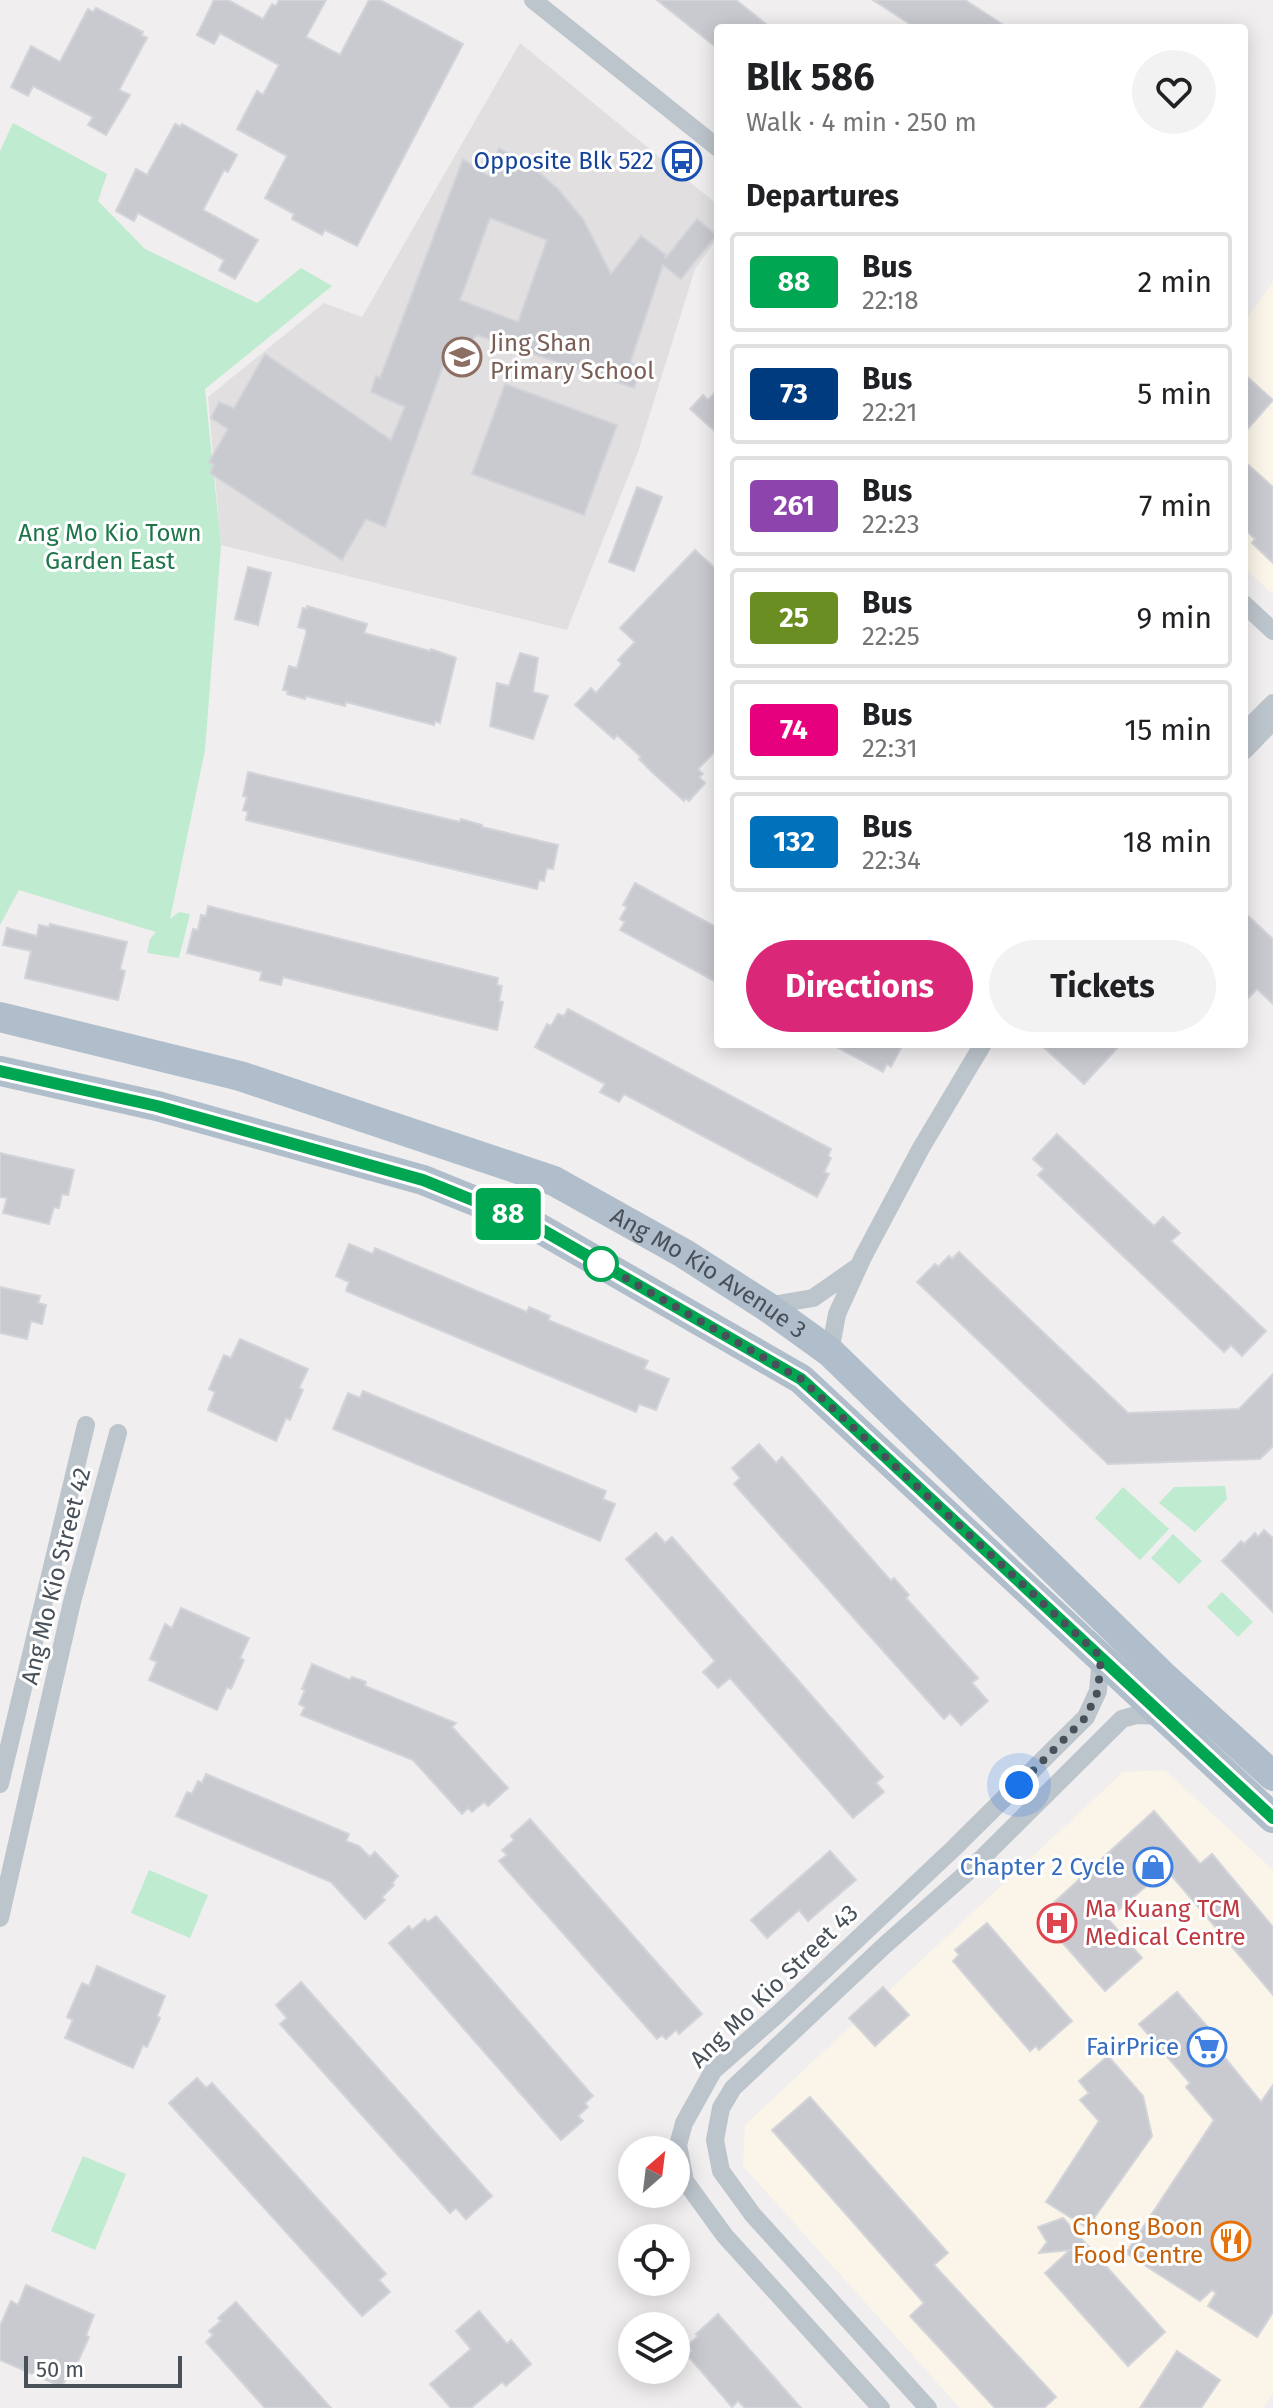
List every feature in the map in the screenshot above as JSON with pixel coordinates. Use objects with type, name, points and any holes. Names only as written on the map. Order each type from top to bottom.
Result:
[{"type":"main road","name":"Ang Mo Kio Avenue 3","points":[[0,1017],[240,1076],[554,1181],[683,1253],[766,1306],[830,1352],[1162,1675],[1273,1776]]},
{"type":"main road","name":"Ang Mo Kio Avenue 3","points":[[0,1071],[157,1106],[423,1180],[532,1224],[801,1379],[1273,1818]]},
{"type":"street","points":[[533,0],[714,145]]},
{"type":"street","points":[[1248,608],[1273,631]]},
{"type":"street","points":[[1248,728],[1273,703]]},
{"type":"street","points":[[1248,747],[1273,721]]},
{"type":"street","points":[[830,1352],[837,1314],[859,1266],[921,1148],[981,1048]]},
{"type":"street","points":[[766,1306],[813,1298],[859,1266]]},
{"type":"street","name":"Ang Mo Kio Street 42","points":[[0,1784],[86,1425]]},
{"type":"street","name":"Ang Mo Kio Street 42","points":[[0,1918],[72,1602],[118,1433]]},
{"type":"street","name":"Ang Mo Kio Street 43","points":[[881,2408],[725,2236],[685,2181],[678,2145],[684,2123],[713,2071],[954,1848],[1086,1717],[1098,1691],[1101,1657]]},
{"type":"street","name":"Ang Mo Kio Street 43","points":[[928,2408],[753,2215],[721,2171],[715,2140],[721,2108],[733,2088],[773,2049],[971,1869],[1122,1719],[1136,1715],[1163,1716]]},
{"type":"shaded area","name":"Jing Shan Primary School","points":[[520,43],[714,202],[714,243],[695,269],[638,452],[567,630],[221,545],[208,397],[324,303],[362,317]]},
{"type":"shaded area","points":[[1273,282],[1273,595],[1248,571],[1248,316]]},
{"type":"shaded area","points":[[1165,1770],[1273,1870],[1273,2394],[1263,2408],[960,2408],[743,2166],[745,2125],[1123,1772]]},
{"type":"green space","name":"Ang Mo Kio Town Garden East","points":[[13,123],[107,174],[98,201],[145,249],[257,303],[301,268],[332,286],[205,389],[221,545],[205,750],[170,919],[179,912],[190,914],[179,958],[147,953],[150,939],[156,932],[19,890],[0,925],[0,151]]},
{"type":"green space","points":[[1225,1486],[1227,1499],[1195,1532],[1159,1503],[1174,1487]]},
{"type":"green space","points":[[1123,1487],[1169,1529],[1140,1560],[1095,1518]]},
{"type":"green space","points":[[1173,1534],[1202,1561],[1179,1584],[1151,1558]]},
{"type":"green space","points":[[1222,1592],[1253,1622],[1238,1637],[1207,1607]]},
{"type":"green space","points":[[149,1870],[208,1895],[190,1938],[131,1913]]},
{"type":"green space","points":[[83,2156],[126,2174],[95,2250],[51,2231]]},
{"type":"building","points":[[214,0],[228,0],[263,19],[272,4],[276,6],[279,0],[326,0],[306,37],[340,55],[369,0],[380,0],[463,44],[357,246],[325,230],[322,235],[292,219],[294,214],[265,198],[287,156],[237,129],[257,91],[263,95],[279,65],[220,33],[214,44],[197,35]]},
{"type":"building","points":[[657,0],[736,0],[766,24],[714,24],[714,46]]},
{"type":"building","points":[[873,0],[965,0],[1002,24],[910,24]]},
{"type":"building","points":[[96,8],[143,32],[141,35],[147,38],[119,90],[130,95],[106,135],[88,125],[93,117],[33,86],[28,96],[11,87],[31,46],[60,62],[88,9],[93,12]]},
{"type":"building","points":[[175,124],[181,127],[182,124],[237,155],[228,172],[224,170],[203,210],[258,240],[235,279],[219,270],[224,260],[138,213],[134,221],[116,211],[136,169],[147,175]]},
{"type":"building","points":[[499,148],[536,170],[558,189],[583,219],[611,274],[641,236],[666,255],[665,259],[697,219],[714,233],[714,238],[681,279],[663,265],[630,363],[642,367],[634,388],[477,335],[465,349],[449,349],[385,527],[366,519],[342,560],[210,473],[214,465],[209,462],[228,429],[211,418],[219,402],[234,408],[265,354],[391,440],[405,407],[371,392],[376,376],[380,378],[463,159],[488,176]],"holes":[[[490,218],[547,240],[518,322],[460,300]]]},
{"type":"building","points":[[1248,378],[1273,400],[1248,428]]},
{"type":"building","points":[[505,384],[617,425],[584,515],[472,474]]},
{"type":"building","points":[[714,393],[714,430],[690,409],[703,395],[708,400]]},
{"type":"building","points":[[1248,465],[1273,487],[1273,563],[1252,543],[1255,539],[1248,532]]},
{"type":"building","points":[[637,487],[662,497],[634,571],[609,562]]},
{"type":"building","points":[[695,550],[714,567],[714,752],[698,769],[703,774],[699,777],[705,783],[689,801],[686,798],[684,801],[653,773],[617,735],[614,739],[575,705],[591,688],[596,693],[622,664],[618,660],[635,642],[620,628]]},
{"type":"building","points":[[248,567],[271,573],[258,625],[235,619]]},
{"type":"building","points":[[307,606],[367,624],[364,633],[456,658],[440,723],[435,721],[434,725],[346,702],[345,706],[287,694],[288,691],[283,690],[289,666],[297,668],[306,634],[306,629],[298,627],[303,608],[307,609]]},
{"type":"building","points":[[520,653],[538,658],[533,692],[548,696],[533,739],[490,726],[497,683],[509,686]]},
{"type":"building","points":[[248,772],[460,822],[461,819],[558,845],[553,869],[547,868],[544,881],[539,880],[537,889],[246,820],[248,812],[243,810],[247,797],[243,796]]},
{"type":"building","points":[[635,883],[714,926],[714,981],[620,930],[625,922],[620,919],[627,907],[623,905]]},
{"type":"building","points":[[208,906],[498,978],[497,985],[502,986],[499,1001],[503,1002],[497,1030],[283,977],[281,985],[260,980],[262,972],[187,953],[193,929],[198,930],[201,915],[206,916]]},
{"type":"building","points":[[1248,916],[1273,939],[1273,1004],[1257,989],[1248,998]]},
{"type":"building","points":[[50,924],[127,942],[120,969],[125,971],[118,1000],[25,978],[31,951],[3,945],[7,928],[37,936],[39,925],[49,927]]},
{"type":"building","points":[[568,1009],[831,1149],[828,1156],[831,1158],[824,1172],[829,1174],[817,1197],[624,1094],[619,1102],[600,1092],[605,1084],[535,1047],[547,1024],[551,1026],[558,1014],[564,1016]]},
{"type":"building","points":[[838,1048],[901,1048],[891,1067],[887,1064],[883,1072]]},
{"type":"building","points":[[1044,1048],[1117,1048],[1084,1084]]},
{"type":"building","points":[[1057,1134],[1154,1226],[1163,1217],[1180,1233],[1171,1241],[1266,1331],[1242,1356],[1231,1345],[1224,1352],[1038,1175],[1044,1169],[1033,1159]]},
{"type":"building","points":[[0,1153],[74,1170],[68,1195],[62,1194],[59,1208],[54,1207],[49,1224],[3,1213],[7,1198],[0,1197]]},
{"type":"building","points":[[349,1244],[373,1254],[375,1248],[527,1312],[529,1307],[550,1316],[548,1320],[648,1361],[644,1369],[669,1379],[656,1410],[639,1404],[636,1412],[346,1291],[349,1282],[336,1276]]},
{"type":"building","points":[[959,1252],[1128,1413],[1239,1409],[1273,1374],[1273,1446],[1260,1459],[1108,1464],[917,1282],[935,1264],[938,1267],[949,1256],[952,1259]]},
{"type":"building","points":[[0,1287],[40,1296],[38,1303],[46,1305],[42,1324],[31,1321],[27,1339],[0,1333]]},
{"type":"building","points":[[240,1339],[308,1369],[290,1420],[286,1418],[276,1441],[208,1410],[215,1392],[209,1389],[224,1355],[231,1358]]},
{"type":"building","points":[[363,1391],[606,1491],[603,1499],[615,1504],[600,1541],[333,1429],[348,1393],[360,1398]]},
{"type":"building","points":[[759,1444],[776,1463],[782,1457],[891,1581],[894,1578],[909,1595],[906,1598],[978,1678],[972,1683],[988,1701],[961,1725],[950,1713],[944,1719],[734,1484],[740,1478],[732,1468]]},
{"type":"building","points":[[1264,1530],[1273,1538],[1273,1612],[1222,1561],[1241,1541],[1244,1544],[1255,1533],[1258,1537]]},
{"type":"building","points":[[656,1533],[665,1543],[672,1537],[883,1777],[876,1783],[884,1792],[853,1818],[730,1678],[718,1688],[703,1672],[715,1661],[626,1559]]},
{"type":"building","points":[[181,1608],[249,1638],[240,1658],[244,1660],[217,1710],[149,1680],[157,1662],[150,1659],[165,1624],[172,1628]]},
{"type":"building","points":[[312,1664],[350,1680],[352,1677],[366,1682],[365,1686],[456,1723],[452,1727],[508,1788],[488,1806],[484,1802],[472,1812],[468,1808],[462,1814],[413,1760],[301,1715],[305,1707],[299,1704],[305,1690],[302,1689]]},
{"type":"building","points":[[206,1774],[349,1834],[346,1841],[359,1846],[370,1857],[375,1852],[398,1876],[382,1897],[385,1900],[365,1919],[331,1882],[176,1816],[187,1792],[192,1794],[198,1781],[202,1783]]},
{"type":"building","points":[[1154,1811],[1200,1864],[1212,1854],[1273,1927],[1273,1995],[1166,1869],[1108,1919],[1142,1958],[1105,1991],[1039,1916]]},
{"type":"building","points":[[530,1819],[702,2014],[679,2034],[676,2030],[666,2039],[662,2035],[657,2039],[499,1861],[507,1855],[502,1850],[514,1840],[511,1836]]},
{"type":"building","points":[[830,1851],[856,1880],[808,1921],[799,1910],[767,1938],[751,1920]]},
{"type":"building","points":[[436,1916],[593,2096],[585,2103],[588,2107],[578,2116],[583,2121],[561,2140],[389,1943],[409,1926],[412,1930],[425,1919],[428,1922]]},
{"type":"building","points":[[987,1923],[1072,2021],[1039,2050],[1036,2046],[1030,2051],[953,1961],[959,1955],[955,1950]]},
{"type":"building","points":[[97,1966],[165,1996],[157,2016],[160,2018],[133,2068],[65,2038],[73,2020],[67,2017],[82,1983],[89,1986]]},
{"type":"building","points":[[301,1982],[492,2196],[466,2219],[456,2208],[450,2213],[280,2024],[287,2018],[276,2005]]},
{"type":"building","points":[[883,1987],[909,2015],[875,2046],[849,2018]]},
{"type":"building","points":[[1177,1992],[1226,2048],[1221,2053],[1261,2102],[1273,2085],[1273,2312],[1257,2337],[1208,2306],[1216,2293],[1212,2290],[1200,2301],[1126,2253],[1214,2120],[1186,2087],[1190,2083],[1139,2024]]},
{"type":"building","points":[[1108,2056],[1143,2096],[1152,2136],[1087,2228],[1046,2202],[1099,2121],[1080,2100],[1089,2093],[1079,2081]]},
{"type":"building","points":[[197,2078],[206,2088],[212,2083],[386,2274],[379,2280],[390,2292],[362,2316],[169,2103]]},
{"type":"building","points":[[810,2097],[948,2253],[934,2265],[1056,2397],[1044,2408],[995,2408],[910,2316],[924,2303],[772,2130]]},
{"type":"building","points":[[1063,2218],[1165,2332],[1128,2366],[1045,2273],[1070,2250],[1039,2253],[1047,2242],[1038,2227]]},
{"type":"building","points":[[26,2285],[94,2315],[86,2335],[89,2337],[62,2387],[0,2360],[0,2326],[11,2301],[18,2305]]},
{"type":"building","points":[[236,2302],[331,2408],[265,2408],[206,2342],[213,2335],[209,2331],[221,2321],[218,2318]]},
{"type":"building","points":[[479,2311],[507,2344],[511,2340],[531,2364],[506,2386],[502,2382],[471,2408],[451,2408],[430,2384],[471,2349],[456,2331]]},
{"type":"building","points":[[718,2314],[801,2408],[745,2408],[738,2401],[732,2407],[690,2358],[690,2343],[698,2336],[696,2334]]},
{"type":"building","points":[[1177,2351],[1220,2380],[1201,2408],[1140,2408]]},
{"type":"bus line","name":"88","points":[[0,1071],[157,1106],[423,1180],[532,1224],[761,1355],[801,1379],[1273,1818]]},
{"type":"place","name":"Opposite Blk 522","points":[[682,161]]},
{"type":"place","name":"Jing Shan Primary School","points":[[462,357]]},
{"type":"place","name":"Chapter 2 Cycle","points":[[1153,1867]]},
{"type":"place","name":"Ma Kuang TCM Medical Centre","points":[[1057,1923]]},
{"type":"place","name":"FairPrice","points":[[1207,2047]]},
{"type":"place","name":"Chong Boon Food Centre","points":[[1231,2241]]},
{"type":"route","points":[[601,1264],[801,1379],[1101,1657],[1098,1691],[1086,1717],[1019,1785]]}]
